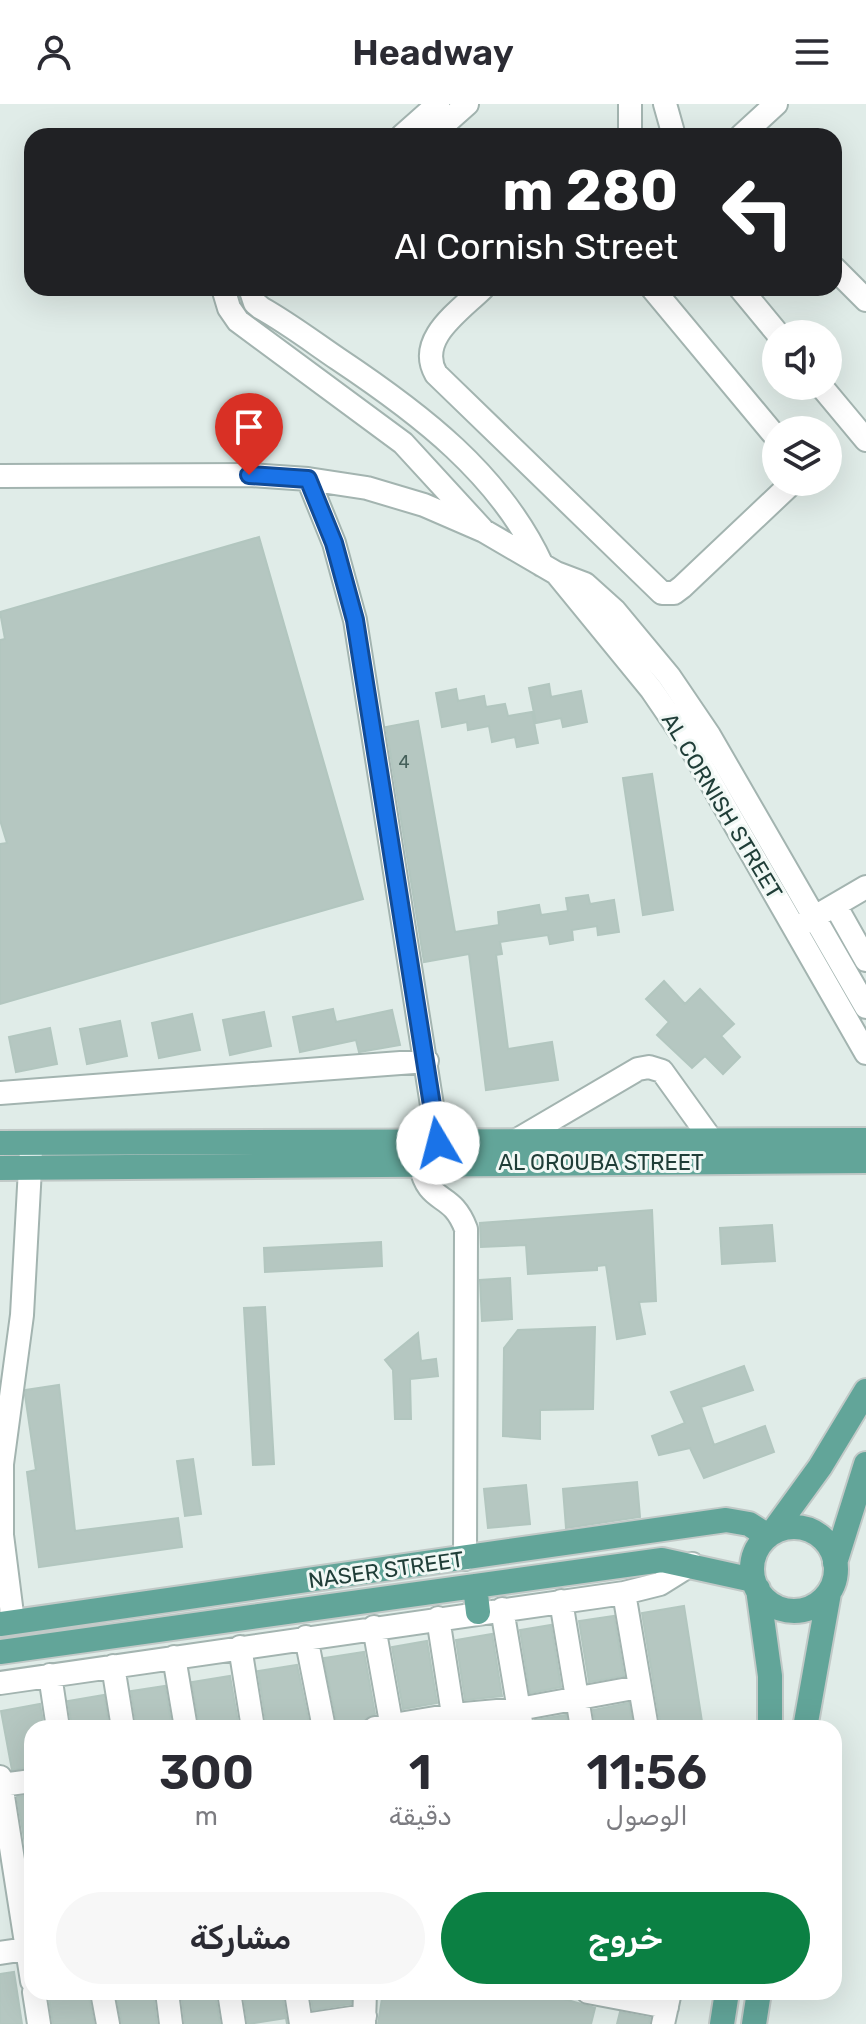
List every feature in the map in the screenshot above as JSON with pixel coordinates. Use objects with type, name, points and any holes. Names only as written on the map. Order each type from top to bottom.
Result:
[{"type":"main road","name":"AL OROUBA STREET","points":[[0,1143],[866,1140]]},
{"type":"main road","name":"AL OROUBA STREET","points":[[0,1168],[866,1161]]},
{"type":"main road","points":[[770,1720],[770,1676],[753,1564],[757,1548],[820,1467],[866,1391]]},
{"type":"main road","points":[[835,1563],[866,1464]]},
{"type":"main road","name":"NASER STREET","points":[[6,1623],[726,1520],[749,1524],[770,1535]]},
{"type":"main road","points":[[770,1535],[787,1527],[804,1528],[818,1535],[830,1547],[835,1563],[835,1579],[829,1593],[806,1720]]},
{"type":"main road","name":"NASER STREET","points":[[0,1652],[662,1560],[692,1564],[756,1584]]},
{"type":"main road","points":[[369,1572],[371,1602]]},
{"type":"main road","points":[[756,1584],[772,1605],[787,1611],[803,1610],[817,1604],[829,1593]]},
{"type":"main road","points":[[475,1586],[490,1611]]},
{"type":"main road","points":[[722,2024],[726,2000]]},
{"type":"main road","points":[[754,2024],[758,2000]]},
{"type":"street","points":[[411,128],[438,104]]},
{"type":"street","points":[[440,128],[467,104]]},
{"type":"street","points":[[630,104],[630,128]]},
{"type":"street","points":[[665,104],[672,128]]},
{"type":"street","points":[[750,128],[776,104]]},
{"type":"street","points":[[842,276],[866,300]]},
{"type":"street","points":[[225,296],[238,321],[422,460],[484,531]]},
{"type":"street","points":[[253,296],[261,308],[398,399],[453,446],[507,504],[549,569]]},
{"type":"street","points":[[475,296],[432,341],[429,357],[436,374],[662,593],[674,593],[682,587],[778,496]]},
{"type":"street","points":[[659,296],[762,420]]},
{"type":"street","points":[[747,296],[766,320]]},
{"type":"street","points":[[306,372],[322,348]]},
{"type":"street","points":[[833,400],[866,440]]},
{"type":"street","name":"AL CORNISH STREET","points":[[0,476],[249,475],[308,479],[367,488],[424,505],[484,531],[599,595],[669,676],[709,735],[804,923],[824,980],[866,1053]]},
{"type":"street","points":[[308,479],[334,543],[355,620],[438,1143]]},
{"type":"street","points":[[804,923],[866,887]]},
{"type":"street","points":[[824,980],[858,959],[835,905]]},
{"type":"street","name":"AL CORNISH STREET","points":[[804,923],[858,959],[866,1007]]},
{"type":"street","points":[[0,1093],[427,1061]]},
{"type":"street","points":[[512,1143],[638,1069],[649,1067],[662,1071],[713,1142]]},
{"type":"street","points":[[6,1623],[1,1510],[2,1438],[22,1315],[31,1143]]},
{"type":"street","points":[[420,1164],[424,1183],[432,1195],[459,1210],[466,1229],[465,1559]]},
{"type":"street","points":[[0,1683],[624,1593],[660,1584],[692,1564]]},
{"type":"street","points":[[624,1593],[645,1720]]},
{"type":"street","points":[[561,1601],[581,1720]]},
{"type":"street","points":[[490,1611],[520,1719]]},
{"type":"street","points":[[438,1618],[454,1720]]},
{"type":"street","points":[[374,1627],[385,1720]]},
{"type":"street","points":[[306,1637],[322,1720]]},
{"type":"street","points":[[240,1647],[252,1720]]},
{"type":"street","points":[[174,1657],[185,1720]]},
{"type":"street","points":[[113,1666],[122,1720]]},
{"type":"street","points":[[50,1675],[57,1720]]},
{"type":"street","points":[[487,1720],[520,1719],[577,1697],[639,1687]]},
{"type":"street","points":[[24,1781],[1,1781],[6,1855],[24,1884]]},
{"type":"street","points":[[0,1953],[24,1949]]},
{"type":"street","points":[[35,2000],[39,2024]]},
{"type":"street","points":[[104,2000],[108,2024]]},
{"type":"street","points":[[168,2000],[171,2024]]},
{"type":"street","points":[[230,2000],[234,2024]]},
{"type":"street","points":[[297,2000],[301,2024]]},
{"type":"street","points":[[628,2000],[667,2008]]},
{"type":"street","points":[[312,2024],[365,2020]]},
{"type":"building","points":[[259,537],[363,899],[0,1004],[0,844],[7,843],[0,820],[0,640],[5,639],[0,612]]},
{"type":"building","points":[[549,684],[551,697],[581,691],[587,722],[563,727],[561,718],[536,723],[529,688]]},
{"type":"building","points":[[456,689],[458,701],[484,696],[486,707],[505,704],[508,716],[532,712],[538,743],[517,747],[515,737],[492,742],[489,726],[468,730],[467,722],[442,727],[436,693]]},
{"type":"building","points":[[418,721],[455,932],[499,925],[498,912],[539,905],[541,915],[568,911],[566,898],[588,895],[590,904],[614,900],[619,932],[598,935],[597,926],[572,930],[573,940],[550,944],[548,935],[500,942],[502,954],[496,955],[508,1049],[552,1042],[558,1080],[486,1090],[469,954],[424,962],[386,727]]},
{"type":"building","points":[[652,774],[673,910],[643,915],[623,778]]},
{"type":"building","points":[[664,981],[685,1004],[700,989],[734,1024],[721,1036],[740,1057],[723,1074],[705,1056],[692,1068],[657,1035],[669,1022],[646,999]]},
{"type":"building","points":[[333,1009],[336,1022],[392,1010],[400,1045],[359,1052],[356,1040],[300,1052],[293,1017]]},
{"type":"building","points":[[264,1012],[271,1046],[230,1055],[223,1020]]},
{"type":"building","points":[[192,1014],[200,1050],[159,1058],[152,1023]]},
{"type":"building","points":[[120,1021],[127,1056],[87,1064],[80,1029]]},
{"type":"building","points":[[50,1028],[57,1064],[16,1072],[9,1037]]},
{"type":"building","points":[[652,1210],[656,1301],[639,1302],[645,1334],[617,1339],[606,1265],[597,1266],[597,1270],[528,1274],[526,1245],[481,1247],[480,1223]]},
{"type":"building","points":[[772,1225],[775,1261],[722,1264],[720,1228]]},
{"type":"building","points":[[381,1242],[382,1266],[265,1272],[264,1248]]},
{"type":"building","points":[[510,1278],[512,1319],[482,1321],[480,1280]]},
{"type":"building","points":[[265,1307],[274,1464],[253,1465],[244,1308]]},
{"type":"building","points":[[595,1327],[593,1409],[540,1410],[540,1439],[503,1436],[504,1348],[518,1330]]},
{"type":"building","points":[[418,1333],[421,1361],[436,1359],[438,1376],[410,1379],[411,1419],[395,1419],[393,1370],[385,1360]]},
{"type":"building","points":[[744,1366],[753,1390],[701,1407],[714,1445],[765,1426],[774,1452],[704,1478],[690,1448],[659,1455],[652,1436],[685,1423],[671,1392]]},
{"type":"building","points":[[59,1385],[75,1531],[178,1518],[182,1547],[39,1567],[27,1472],[36,1470],[25,1395],[26,1390]]},
{"type":"building","points":[[193,1459],[201,1514],[185,1516],[177,1461]]},
{"type":"building","points":[[637,1482],[640,1517],[566,1528],[563,1489]]},
{"type":"building","points":[[526,1485],[530,1524],[488,1528],[484,1489]]},
{"type":"building","points":[[684,1606],[702,1720],[660,1720],[642,1613]]},
{"type":"building","points":[[614,1616],[624,1676],[589,1682],[579,1621]]},
{"type":"building","points":[[551,1625],[561,1687],[530,1693],[520,1630]]},
{"type":"building","points":[[492,1634],[502,1696],[465,1700],[456,1640]]},
{"type":"building","points":[[427,1641],[437,1703],[403,1709],[392,1647]]},
{"type":"building","points":[[364,1652],[375,1714],[365,1720],[336,1720],[324,1658]]},
{"type":"building","points":[[297,1665],[308,1720],[266,1720],[258,1671]]},
{"type":"building","points":[[230,1676],[238,1720],[199,1720],[192,1682]]},
{"type":"building","points":[[165,1686],[171,1720],[136,1720],[131,1691]]},
{"type":"building","points":[[104,1695],[108,1720],[71,1720],[68,1701]]},
{"type":"building","points":[[629,1703],[632,1720],[595,1720],[593,1710]]},
{"type":"building","points":[[40,1704],[43,1720],[24,1720],[24,1768],[12,1770],[1,1711]]},
{"type":"building","points":[[566,1715],[567,1720],[535,1720]]},
{"type":"building","points":[[24,1796],[24,1838],[17,1797]]},
{"type":"building","points":[[14,1972],[22,2024],[0,2024],[0,1974]]},
{"type":"building","points":[[49,2000],[90,2000],[94,2024],[53,2024]]},
{"type":"building","points":[[118,2000],[154,2000],[157,2024],[122,2024]]},
{"type":"building","points":[[182,2000],[216,2000],[220,2024],[185,2024]]},
{"type":"building","points":[[244,2000],[283,2000],[287,2024],[286,2018],[248,2024]]},
{"type":"building","points":[[311,2000],[351,2000],[351,2004],[313,2010]]},
{"type":"building","points":[[382,2000],[568,2000],[595,2008],[591,2024],[378,2024]]},
{"type":"building","points":[[620,2012],[650,2018],[649,2024],[617,2024]]},
{"type":"route","points":[[249,475],[308,479],[348,588],[366,678],[438,1143]]}]
